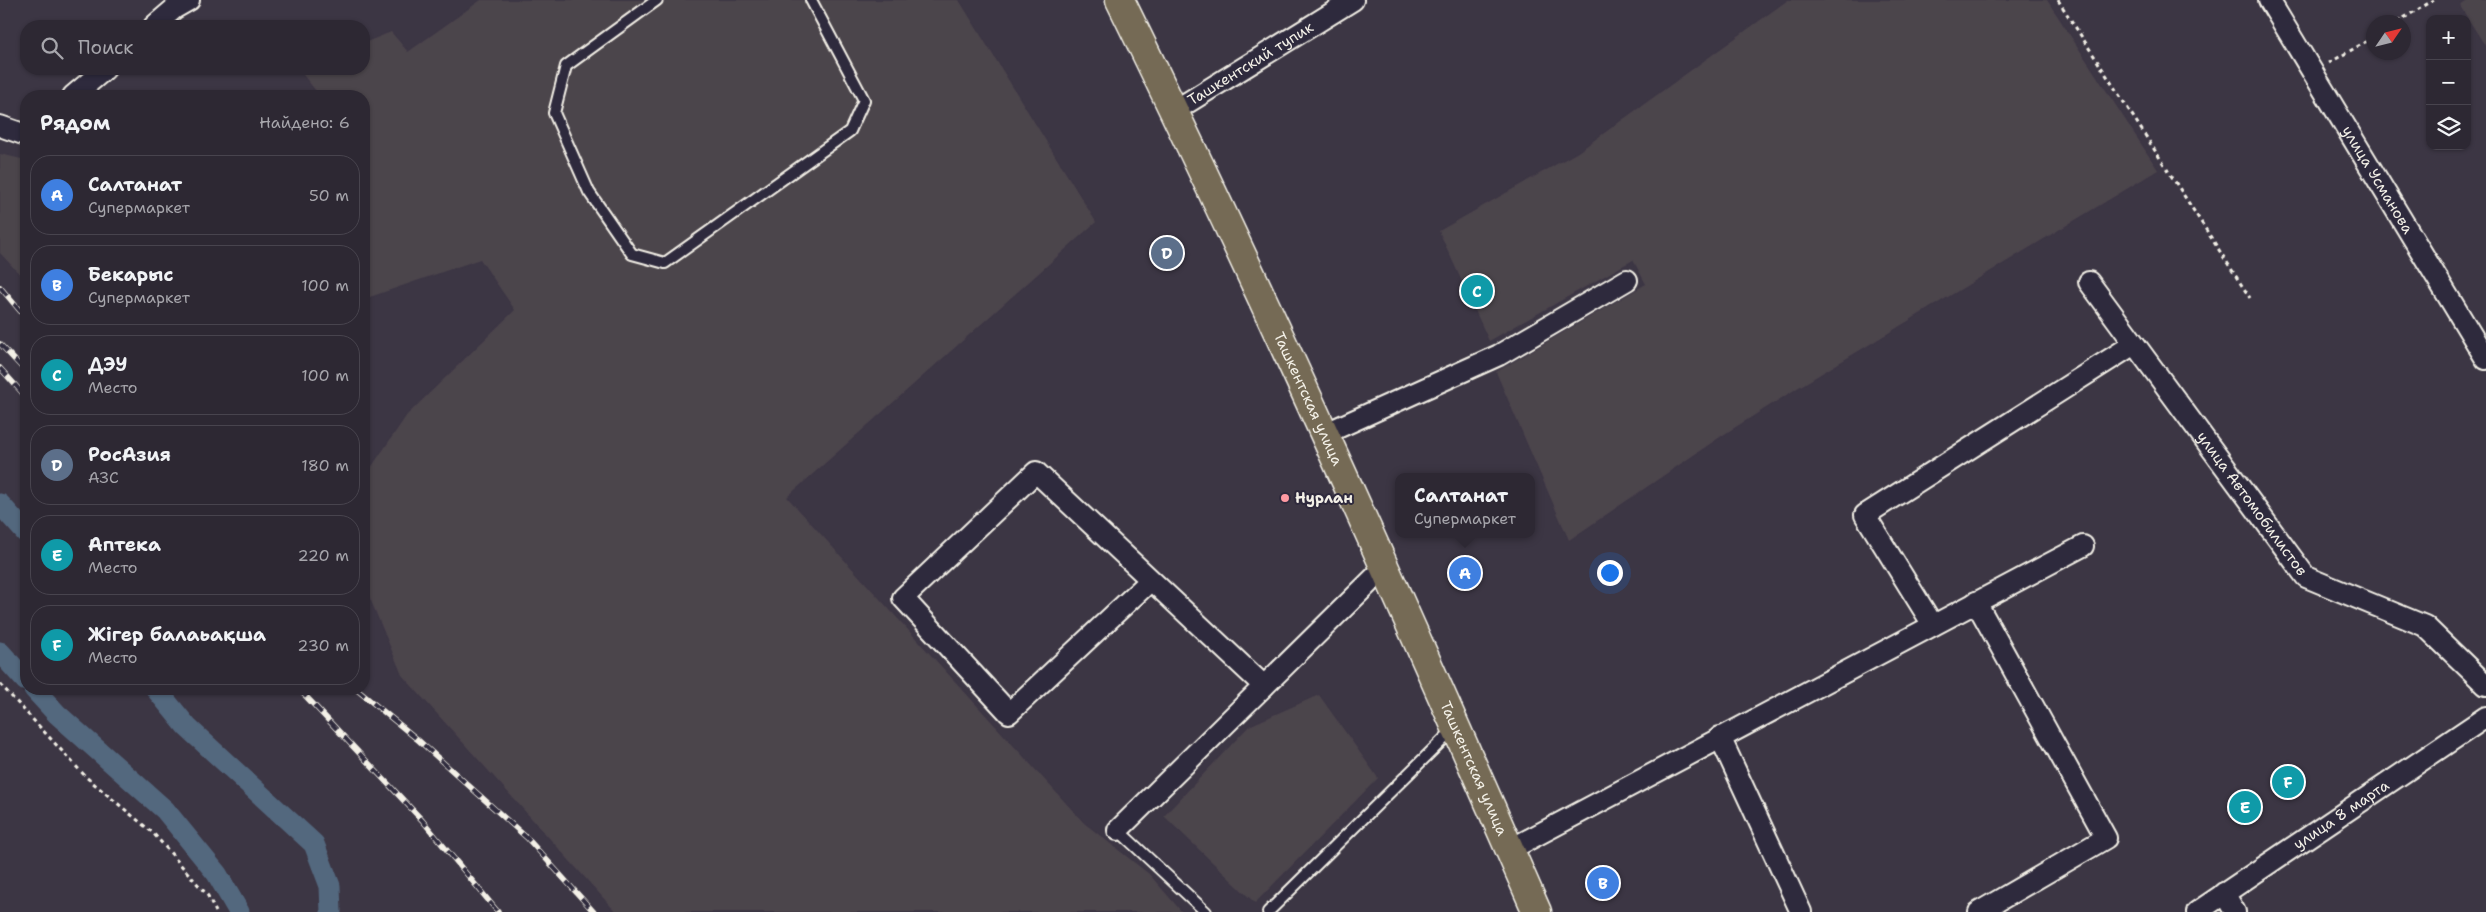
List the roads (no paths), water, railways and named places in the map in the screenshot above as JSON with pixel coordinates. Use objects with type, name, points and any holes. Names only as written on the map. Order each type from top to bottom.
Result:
[{"type":"main road","name":"Ташкентская улица","points":[[1120,0],[1174,111],[1324,434],[1537,912]]},
{"type":"street","points":[[161,20],[188,0]]},
{"type":"street","name":"Ташкентский тупик","points":[[1174,111],[1353,0]]},
{"type":"street","name":"улица Усманова","points":[[2269,0],[2486,359]]},
{"type":"street","points":[[80,90],[98,75]]},
{"type":"street","points":[[0,126],[20,133]]},
{"type":"street","points":[[1324,434],[1499,355],[1627,280]]},
{"type":"street","name":"улица Автомобилистов","points":[[2089,282],[2306,577],[2425,626],[2486,685]]},
{"type":"street","points":[[1933,625],[1864,514],[2134,344]]},
{"type":"street","points":[[1151,580],[1009,713],[903,598],[1036,472],[1264,686]]},
{"type":"street","points":[[1510,850],[2083,546]]},
{"type":"street","points":[[1118,830],[1384,568]]},
{"type":"street","points":[[1976,602],[2106,838],[1979,912]]},
{"type":"street","name":"улица 8 марта","points":[[2197,912],[2486,717]]},
{"type":"street","points":[[1720,737],[1801,912]]},
{"type":"street","points":[[2224,893],[2235,912]]},
{"type":"lane","points":[[657,0],[566,66],[554,113],[589,192],[632,254],[665,263],[850,131],[864,100],[812,0]]},
{"type":"lane","points":[[1268,912],[1455,728]]},
{"type":"lane","points":[[1118,830],[1206,912]]},
{"type":"waterway","points":[[0,504],[20,526]]},
{"type":"waterway","points":[[0,652],[20,674]]},
{"type":"waterway","points":[[40,695],[57,714],[165,810],[217,874],[239,912]]},
{"type":"waterway","points":[[161,695],[187,727],[314,844],[330,886],[331,912]]},
{"type":"railway","points":[[0,287],[20,311]]},
{"type":"railway","points":[[0,344],[20,366]]},
{"type":"railway","points":[[0,368],[20,390]]},
{"type":"railway","points":[[305,695],[422,820],[498,912]]},
{"type":"railway","points":[[363,695],[417,739],[527,838],[594,912]]},
{"type":"place","name":"РосАзия","points":[[1167,253]]},
{"type":"place","name":"ДЭУ","points":[[1477,291]]},
{"type":"place","name":"Нурлан","points":[[1285,498]]},
{"type":"place","name":"Салтанат","points":[[1465,573]]},
{"type":"place","name":"Жігер балаьақша","points":[[2288,782]]},
{"type":"place","name":"Аптека","points":[[2245,807]]},
{"type":"place","name":"Бекарыс","points":[[1603,883]]}]
